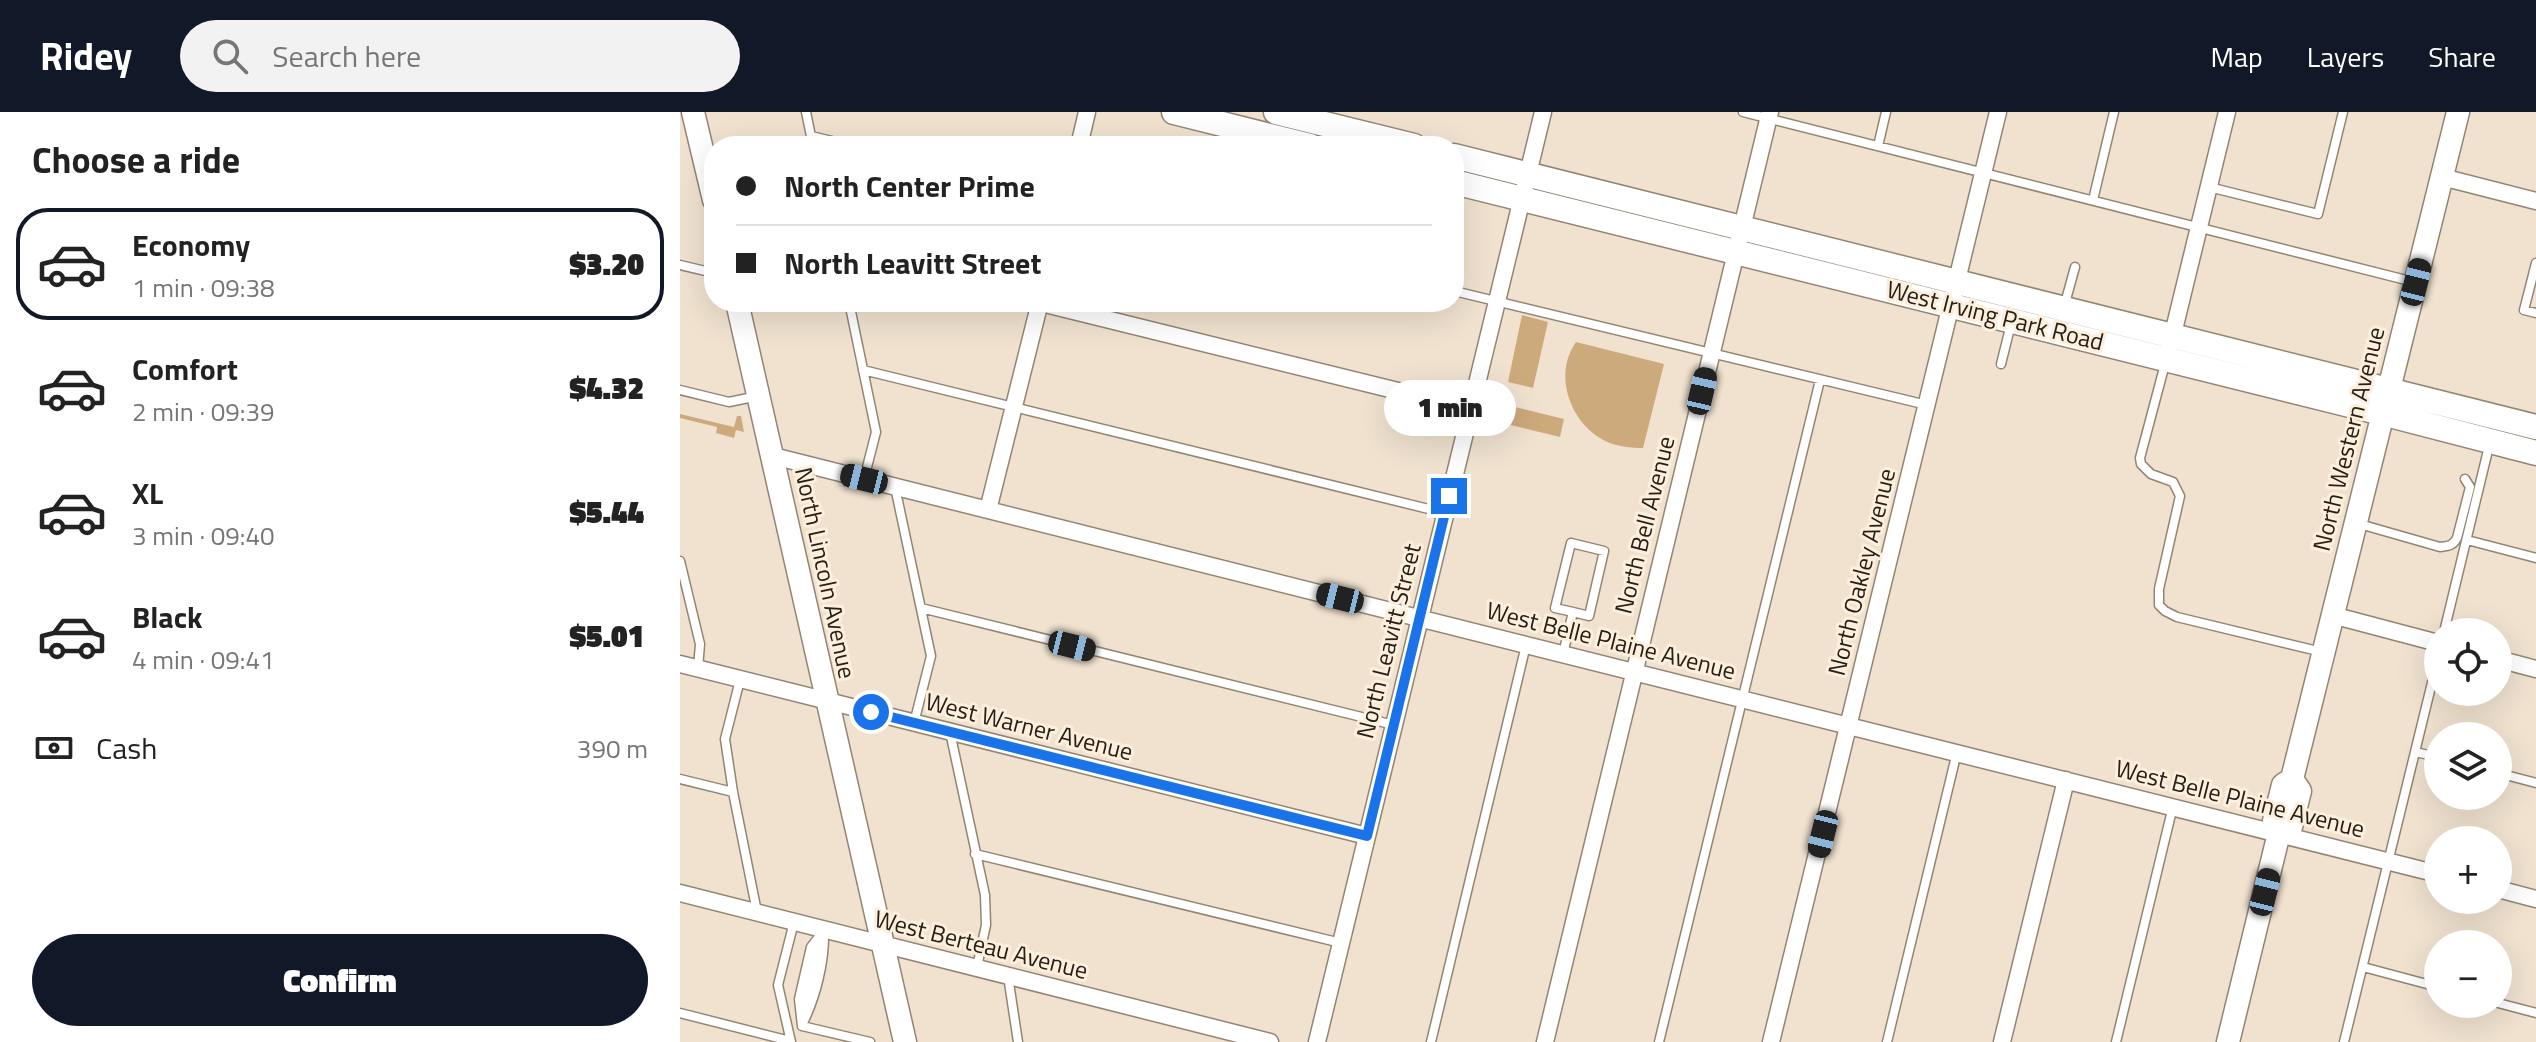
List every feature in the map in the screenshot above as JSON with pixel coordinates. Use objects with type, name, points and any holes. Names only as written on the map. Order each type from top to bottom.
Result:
[{"type":"main road","points":[[693,112],[704,158]]},
{"type":"main road","points":[[1174,112],[1270,136]]},
{"type":"main road","points":[[1276,112],[1313,116],[1380,136]]},
{"type":"main road","name":"North Western Avenue","points":[[2228,1042],[2279,833],[2274,821],[2283,785],[2292,779],[2458,112]]},
{"type":"main road","name":"West Irving Park Road","points":[[1464,158],[2536,427]]},
{"type":"main road","name":"West Irving Park Road","points":[[1464,184],[2536,453]]},
{"type":"main road","name":"North Lincoln Avenue","points":[[739,312],[905,1042]]},
{"type":"street","points":[[1081,136],[1087,112]]},
{"type":"street","name":"North Leavitt Street","points":[[1317,1042],[1543,112]]},
{"type":"street","name":"North Oakley Avenue","points":[[1771,1042],[1998,112]]},
{"type":"street","points":[[2167,359],[2227,112]]},
{"type":"street","name":"North Bell Avenue","points":[[1545,1042],[1769,115]]},
{"type":"street","points":[[2442,177],[2536,201]]},
{"type":"street","points":[[988,510],[1037,312]]},
{"type":"street","points":[[1079,312],[1471,409]]},
{"type":"street","name":"West Belle Plaine Avenue","points":[[773,456],[2424,870]]},
{"type":"street","points":[[2332,615],[2424,639]]},
{"type":"street","points":[[2512,663],[2536,669]]},
{"type":"street","name":"West Warner Avenue","points":[[680,664],[1367,836]]},
{"type":"street","points":[[2002,1042],[2066,780]]},
{"type":"street","name":"West Berteau Avenue","points":[[680,893],[1270,1042]]},
{"type":"street","points":[[2512,893],[2536,899]]},
{"type":"lane","points":[[806,112],[811,136]]},
{"type":"lane","points":[[1743,112],[1769,115],[1878,146],[2416,282]]},
{"type":"lane","points":[[1878,146],[1886,112]]},
{"type":"lane","points":[[2093,200],[2114,112]]},
{"type":"lane","points":[[2209,187],[2318,214],[2343,112]]},
{"type":"lane","points":[[2536,263],[2524,310],[2536,313]]},
{"type":"lane","points":[[680,265],[704,271]]},
{"type":"lane","points":[[2064,308],[2075,267]]},
{"type":"lane","points":[[1464,294],[1927,405]]},
{"type":"lane","points":[[2001,364],[2017,296]]},
{"type":"lane","points":[[851,312],[876,432],[864,479]]},
{"type":"lane","points":[[2167,359],[2140,458],[2141,464],[2151,474],[2173,482],[2180,496],[2159,589],[2159,605],[2177,617],[2322,652]]},
{"type":"lane","points":[[863,370],[1445,513]]},
{"type":"lane","points":[[1659,1042],[1820,380]]},
{"type":"lane","points":[[680,390],[729,402],[759,396]]},
{"type":"lane","points":[[2448,618],[2497,417]]},
{"type":"lane","points":[[2355,523],[2440,547],[2449,546],[2457,538],[2470,487],[2465,479]]},
{"type":"lane","points":[[894,487],[931,656],[914,723]]},
{"type":"lane","points":[[2467,540],[2536,558]]},
{"type":"lane","points":[[1571,543],[1604,551],[1589,616],[1573,612],[1555,608],[1571,543]]},
{"type":"lane","points":[[680,561],[700,644],[698,669]]},
{"type":"lane","points":[[921,608],[1394,725]]},
{"type":"lane","points":[[1563,654],[1573,612]]},
{"type":"lane","points":[[1431,1042],[1526,645]]},
{"type":"lane","points":[[740,680],[725,739],[758,913]]},
{"type":"lane","points":[[2344,1042],[2426,706]]},
{"type":"lane","points":[[950,732],[985,895],[986,925],[977,968]]},
{"type":"lane","points":[[1887,1042],[1957,752]]},
{"type":"lane","points":[[2415,752],[2424,754]]},
{"type":"lane","points":[[2512,777],[2536,783]]},
{"type":"lane","points":[[680,779],[733,792]]},
{"type":"lane","points":[[2116,1042],[2173,806]]},
{"type":"lane","points":[[975,854],[1341,943]]},
{"type":"lane","points":[[680,1013],[790,1042],[778,985],[794,922]]},
{"type":"lane","points":[[824,930],[824,950],[809,1011],[802,1026],[870,1042]]},
{"type":"lane","points":[[2363,967],[2424,983]]},
{"type":"lane","points":[[1008,976],[1018,1042]]},
{"type":"lane","points":[[2512,1007],[2536,1013]]},
{"type":"shaded area","points":[[1522,315],[1548,322],[1533,388],[1508,382]]},
{"type":"shaded area","points":[[1576,342],[1664,364],[1643,448],[1605,441],[1580,419],[1565,381],[1569,354]]},
{"type":"shaded area","points":[[1507,405],[1564,419],[1560,437],[1503,423]]},
{"type":"shaded area","points":[[680,414],[734,427],[737,416],[741,416],[744,432],[736,430],[734,438],[716,433],[717,427],[680,418]]},
{"type":"route","points":[[871,712],[1367,836],[1449,496]]}]
